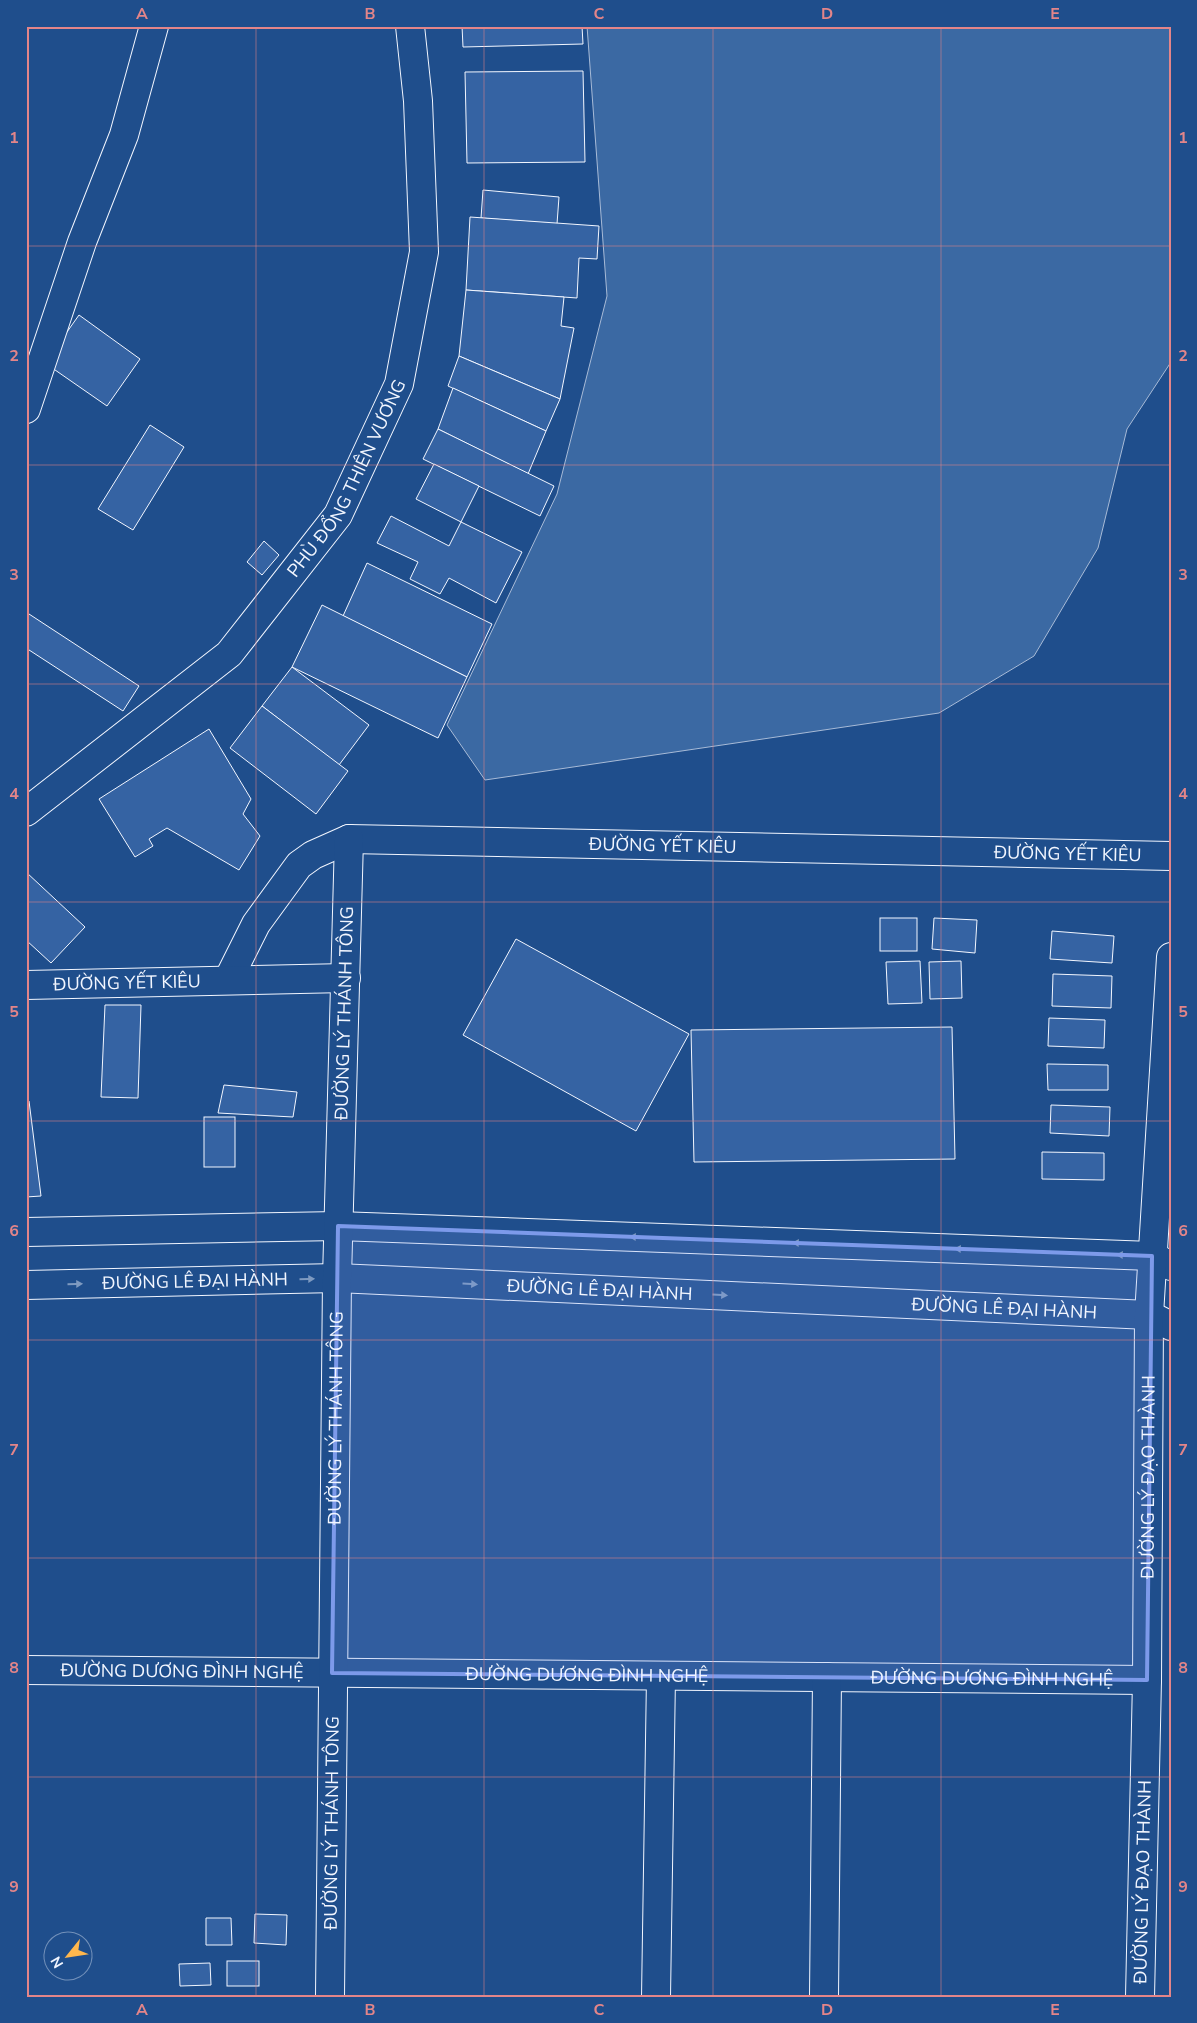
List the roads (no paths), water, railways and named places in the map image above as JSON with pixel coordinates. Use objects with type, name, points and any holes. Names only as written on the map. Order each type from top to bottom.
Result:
[{"type":"street","points":[[26,409],[82,242],[124,135],[154,26]]},
{"type":"street","name":"PHÙ ĐỔNG THIÊN VƯƠNG","points":[[26,812],[229,654],[338,515],[399,384],[424,252],[418,101],[410,26]]},
{"type":"street","name":"ĐƯỜNG YẾT KIÊU","points":[[228,980],[256,924],[299,864],[313,855],[349,839],[1171,856]]},
{"type":"street","name":"ĐƯỜNG LÝ THÁNH TÔNG","points":[[330,1997],[337,1278],[349,839]]},
{"type":"street","name":"ĐƯỜNG LÝ ĐẠO THÀNH","points":[[1140,1997],[1147,1680],[1171,957]]},
{"type":"street","name":"ĐƯỜNG YẾT KIÊU","points":[[26,985],[346,978]]},
{"type":"street","points":[[26,1232],[338,1226],[1161,1261]]},
{"type":"street","name":"ĐƯỜNG LÊ ĐẠI HÀNH","points":[[26,1285],[337,1278],[1160,1320]]},
{"type":"street","name":"ĐƯỜNG DƯƠNG ĐÌNH NGHỆ","points":[[26,1670],[1147,1680]]},
{"type":"street","points":[[656,1997],[661,1676]]},
{"type":"street","points":[[824,1997],[827,1677]]},
{"type":"water","points":[[587,26],[1171,26],[1171,362],[1127,429],[1098,548],[1034,656],[939,713],[485,780],[447,725],[557,494],[607,296]]}]
